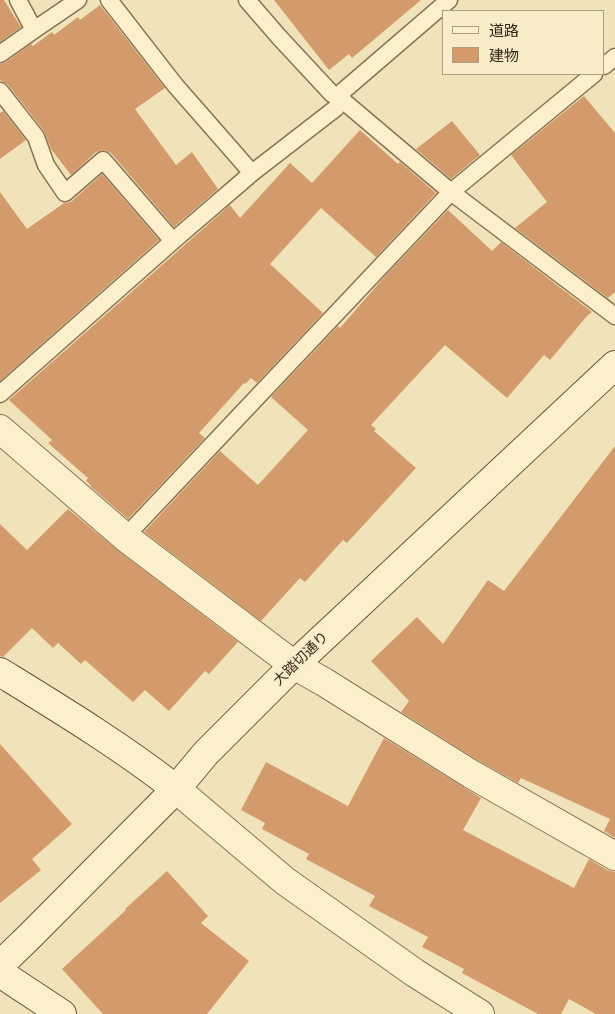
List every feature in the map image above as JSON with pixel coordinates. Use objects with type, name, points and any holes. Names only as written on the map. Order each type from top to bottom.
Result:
[{"type":"street","name":"大踏切通り","points":[[0,964],[31,936],[176,789],[206,752],[294,665],[615,365]]},
{"type":"street","points":[[0,429],[125,536],[294,665],[471,774],[615,856]]},
{"type":"street","points":[[0,672],[145,765],[285,881],[415,973],[480,1014]]},
{"type":"street","points":[[0,973],[62,1014]]},
{"type":"lane","points":[[18,0],[34,30]]},
{"type":"lane","points":[[0,54],[78,0]]},
{"type":"lane","points":[[109,0],[175,85],[252,173]]},
{"type":"lane","points":[[247,0],[279,38],[332,94],[451,192],[615,316]]},
{"type":"lane","points":[[0,394],[252,173],[336,108],[341,100],[342,92],[443,2]]},
{"type":"lane","points":[[605,65],[615,57]]},
{"type":"lane","points":[[125,536],[451,192],[593,75]]},
{"type":"lane","points":[[0,91],[36,137],[46,165],[65,193],[103,160],[173,241]]},
{"type":"building","points":[[0,0],[4,0],[21,27],[0,42]]},
{"type":"building","points":[[274,0],[421,0],[352,58],[349,54],[329,70]]},
{"type":"building","points":[[100,5],[165,88],[135,109],[176,165],[192,152],[218,189],[174,227],[111,153],[102,150],[96,152],[71,175],[51,149],[44,131],[8,85],[0,80],[0,64],[6,62],[31,44],[33,46],[52,32],[54,35],[78,17],[80,20]]},
{"type":"building","points":[[584,96],[615,133],[615,292],[608,298],[515,228],[547,202],[511,155]]},
{"type":"building","points":[[3,111],[26,140],[0,159],[0,113]]},
{"type":"building","points":[[452,121],[480,155],[451,179],[416,149]]},
{"type":"building","points":[[360,130],[398,164],[400,162],[436,193],[376,257],[321,208],[270,264],[323,313],[257,383],[251,378],[244,383],[199,433],[205,438],[128,519],[90,486],[86,481],[88,478],[48,443],[52,440],[9,400],[230,205],[240,218],[290,163],[312,183]]},
{"type":"building","points":[[102,174],[159,240],[0,381],[0,192],[27,229],[64,203],[72,201]]},
{"type":"building","points":[[448,210],[492,251],[501,242],[592,312],[550,360],[544,355],[507,398],[445,345],[371,425],[376,429],[374,431],[416,468],[347,543],[343,540],[305,582],[300,578],[261,621],[144,532],[220,451],[258,485],[308,430],[271,397],[338,326],[340,328],[386,275]]},
{"type":"building","points":[[615,446],[615,838],[604,831],[610,819],[521,778],[518,783],[401,712],[409,701],[371,661],[417,617],[443,644],[488,580],[504,591]]},
{"type":"building","points":[[68,509],[116,549],[238,642],[209,674],[205,671],[169,711],[145,690],[133,702],[85,660],[81,664],[58,643],[53,648],[32,628],[3,657],[0,656],[0,524],[27,550]]},
{"type":"building","points":[[384,738],[481,798],[463,830],[574,888],[589,859],[607,870],[615,872],[615,1014],[596,1014],[569,999],[561,1014],[538,1014],[462,973],[464,969],[422,947],[428,937],[369,906],[375,896],[306,859],[309,854],[262,829],[265,823],[241,810],[266,762],[348,806]]},
{"type":"building","points":[[0,744],[72,824],[32,859],[41,870],[0,903]]},
{"type":"building","points":[[167,871],[208,916],[201,923],[249,961],[207,1014],[103,1014],[62,969]]}]
